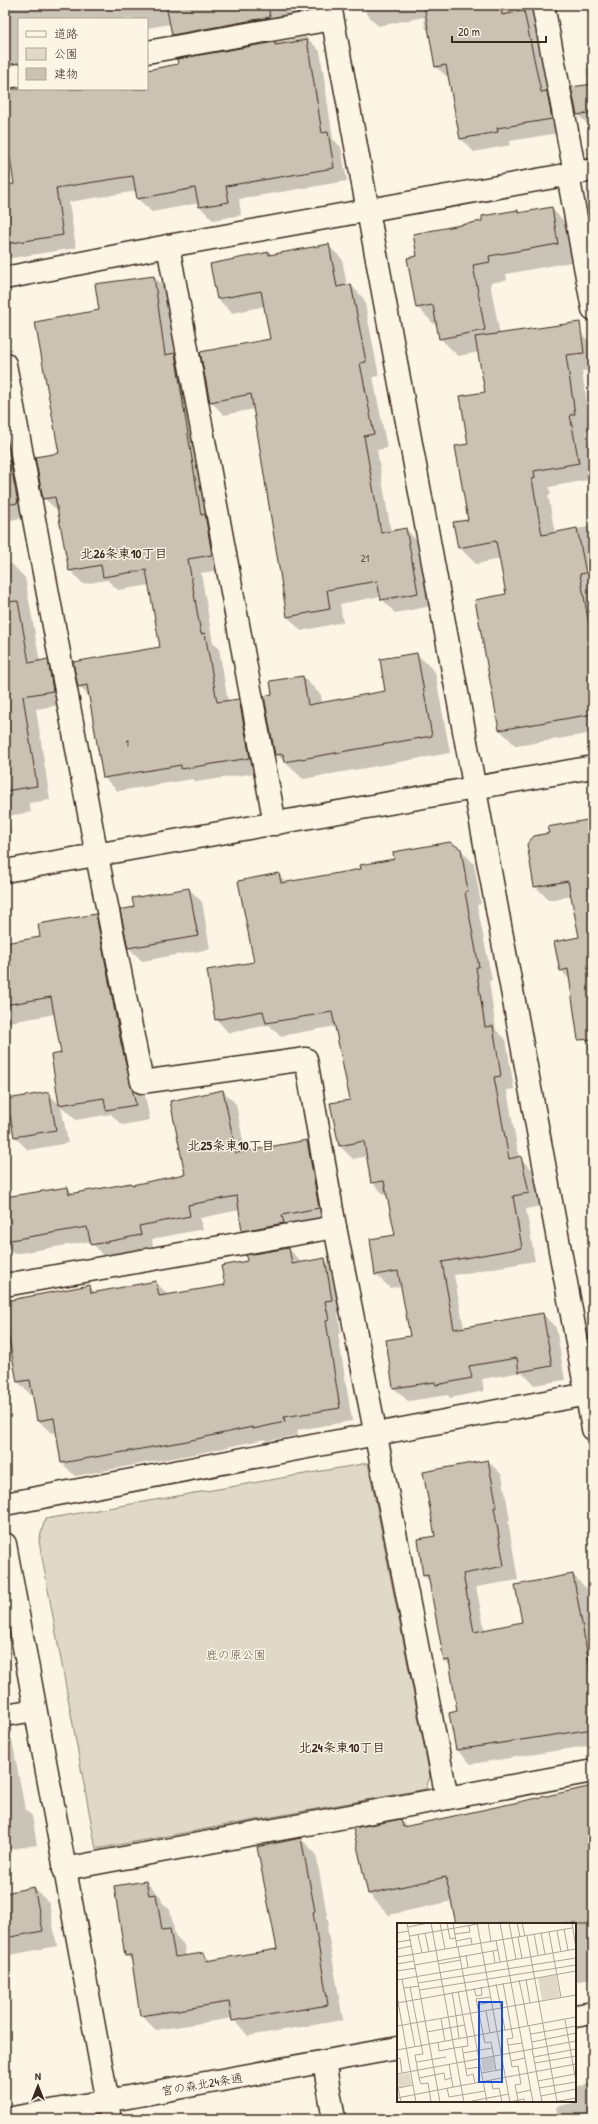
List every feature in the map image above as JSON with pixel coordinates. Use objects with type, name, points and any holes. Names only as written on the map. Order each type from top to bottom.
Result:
[{"type":"street","points":[[543,5],[579,173],[593,309]]},
{"type":"street","points":[[148,52],[331,12],[473,789],[590,1394],[593,1429]]},
{"type":"street","points":[[5,77],[18,75]]},
{"type":"street","points":[[5,278],[168,246],[579,173]]},
{"type":"street","points":[[168,246],[275,824]]},
{"type":"street","points":[[5,364],[97,856],[142,1082],[306,1059],[335,1227],[447,1798]]},
{"type":"street","points":[[5,871],[97,856],[593,767]]},
{"type":"street","points":[[5,1285],[335,1227]]},
{"type":"street","points":[[5,1504],[590,1394]]},
{"type":"street","points":[[5,1544],[64,1869],[110,2109]]},
{"type":"street","points":[[5,1715],[35,1710]]},
{"type":"street","points":[[64,1869],[593,1771]]},
{"type":"street","points":[[576,2016],[593,2012]]},
{"type":"street","name":"宮の森北24条通","points":[[7,2119],[110,2109],[324,2062],[397,2048]]},
{"type":"street","points":[[324,2062],[334,2119]]},
{"type":"green space","name":"鹿の原公園","points":[[368,1463],[430,1776],[426,1789],[96,1849],[39,1541],[45,1519]]},
{"type":"building","points":[[166,5],[268,5],[270,17],[172,35]]},
{"type":"building","points":[[424,5],[501,5],[502,15],[524,11],[541,92],[547,91],[552,119],[497,128],[498,132],[460,139],[446,65],[435,67]]},
{"type":"building","points":[[307,40],[322,133],[328,132],[334,168],[226,186],[229,202],[199,207],[195,188],[137,199],[133,176],[56,188],[63,235],[5,244],[5,185],[14,184],[5,126],[5,89],[148,90],[148,70],[178,64],[177,59],[275,42],[275,45]]},
{"type":"building","points":[[593,84],[593,112],[577,115],[571,87]]},
{"type":"building","points":[[552,207],[558,244],[489,256],[490,262],[473,265],[485,330],[439,339],[433,305],[416,308],[407,258],[417,256],[413,234],[482,221],[482,216],[518,210],[518,213]]},
{"type":"building","points":[[329,244],[337,287],[351,284],[366,362],[360,363],[374,434],[364,436],[381,533],[406,528],[418,593],[381,600],[377,581],[327,590],[330,609],[287,617],[251,394],[210,402],[200,352],[270,339],[261,291],[217,299],[210,264],[269,252],[269,255]]},
{"type":"building","points":[[154,276],[165,355],[175,353],[201,515],[205,514],[212,555],[188,559],[201,634],[205,633],[217,702],[239,699],[250,758],[181,769],[181,765],[103,778],[87,685],[78,687],[73,662],[160,647],[146,570],[103,577],[101,565],[69,571],[55,497],[43,499],[35,457],[59,453],[35,322],[99,310],[95,284]]},
{"type":"building","points":[[580,322],[584,353],[566,355],[575,414],[570,415],[579,463],[534,471],[535,478],[532,479],[542,535],[577,528],[586,573],[580,574],[593,647],[593,714],[499,730],[475,600],[506,594],[496,541],[458,548],[453,522],[468,520],[455,446],[468,444],[460,396],[485,392],[475,337]]},
{"type":"building","points":[[10,461],[18,503],[5,505],[5,462]]},
{"type":"building","points":[[18,601],[29,663],[48,659],[53,691],[23,696],[37,786],[5,791],[5,602]]},
{"type":"building","points":[[417,653],[432,736],[284,762],[283,754],[275,755],[264,696],[272,694],[270,681],[303,676],[308,705],[385,691],[380,659]]},
{"type":"building","points":[[593,819],[593,1039],[578,1040],[568,969],[560,971],[554,942],[579,937],[568,881],[534,887],[527,844],[534,836],[549,833],[547,827]]},
{"type":"building","points":[[450,842],[461,849],[468,891],[465,892],[479,967],[476,967],[485,1027],[493,1026],[501,1076],[494,1077],[509,1159],[521,1156],[529,1193],[513,1196],[522,1248],[442,1262],[454,1329],[543,1313],[552,1366],[519,1372],[517,1358],[469,1366],[472,1378],[436,1385],[435,1382],[393,1388],[386,1340],[410,1336],[398,1271],[375,1275],[370,1239],[395,1235],[384,1181],[371,1183],[364,1141],[339,1146],[330,1103],[350,1100],[332,1012],[266,1023],[263,1011],[215,1020],[207,970],[254,962],[238,881],[279,873],[281,883],[361,869],[360,865],[394,859],[393,852]]},
{"type":"building","points":[[189,888],[198,936],[128,948],[120,910],[134,907],[132,898]]},
{"type":"building","points":[[96,914],[121,1043],[136,1105],[106,1110],[104,1098],[59,1105],[51,1055],[61,1053],[51,997],[5,1005],[5,943],[40,937],[38,924]]},
{"type":"building","points":[[223,1090],[236,1153],[307,1140],[319,1208],[282,1215],[284,1223],[242,1231],[237,1196],[188,1205],[190,1216],[139,1226],[141,1235],[91,1245],[87,1227],[5,1241],[5,1197],[68,1187],[69,1194],[131,1183],[132,1185],[185,1174],[170,1101]]},
{"type":"building","points":[[49,1092],[56,1130],[14,1137],[7,1099]]},
{"type":"building","points":[[289,1248],[292,1264],[325,1258],[332,1300],[325,1301],[329,1320],[326,1321],[340,1408],[284,1417],[285,1422],[253,1429],[252,1427],[187,1441],[61,1463],[54,1418],[37,1421],[30,1380],[17,1382],[5,1318],[5,1301],[90,1285],[91,1293],[156,1281],[159,1296],[225,1285],[221,1266],[247,1261],[246,1255]]},
{"type":"building","points":[[488,1460],[497,1507],[494,1507],[504,1566],[463,1574],[474,1632],[522,1622],[515,1585],[573,1574],[590,1668],[593,1668],[593,1729],[456,1750],[449,1713],[457,1711],[449,1660],[444,1661],[428,1575],[423,1576],[418,1539],[435,1536],[423,1472]]},
{"type":"building","points":[[593,1786],[593,1924],[456,1923],[446,1877],[368,1894],[353,1828],[401,1819],[403,1827]]},
{"type":"building","points":[[301,1838],[315,1911],[313,1912],[328,2005],[232,2021],[229,2002],[140,2016],[131,1955],[125,1956],[114,1886],[146,1881],[149,1895],[156,1894],[162,1930],[170,1929],[175,1957],[204,1953],[206,1961],[277,1949],[257,1847]]},
{"type":"building","points":[[34,1887],[43,1931],[5,1938],[5,1893]]},
{"type":"district","name":"北26条東10丁目","points":[[124,553]]},
{"type":"district","name":"北25条東10丁目","points":[[231,1145]]},
{"type":"district","name":"北24条東10丁目","points":[[342,1747]]}]
